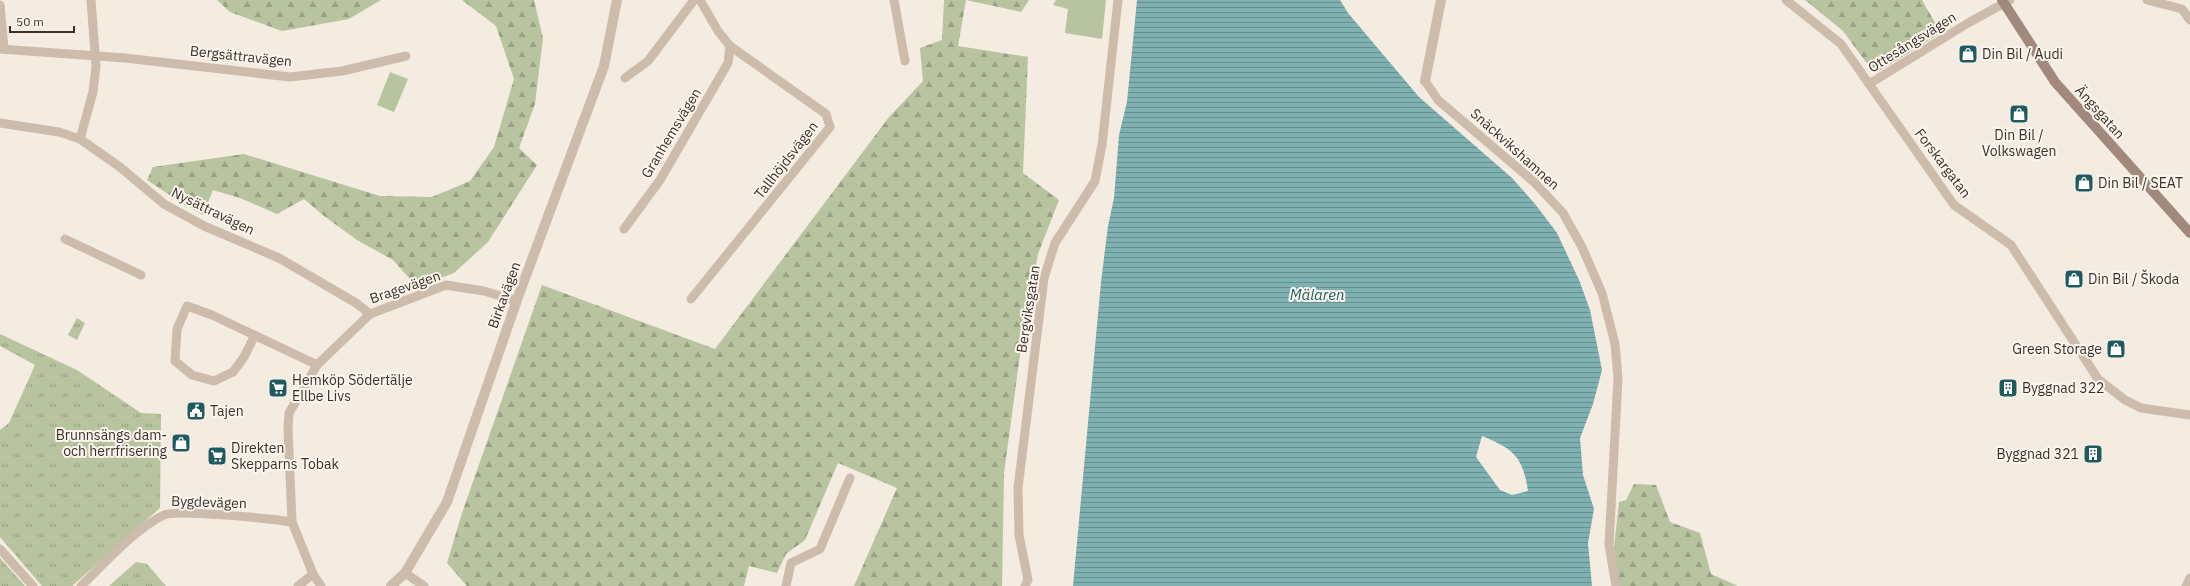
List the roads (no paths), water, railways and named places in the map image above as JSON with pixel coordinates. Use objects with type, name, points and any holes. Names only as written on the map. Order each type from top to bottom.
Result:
[{"type":"main road","name":"Ängsgatan","points":[[2006,1],[2055,82],[2190,233]]},
{"type":"street","points":[[80,139],[93,92],[95,57],[92,0]]},
{"type":"street","name":"Birkavägen","points":[[391,586],[405,573],[447,502],[517,301],[604,66],[617,0]]},
{"type":"street","points":[[625,78],[648,61],[694,0]]},
{"type":"street","name":"Tallhöjdsvägen","points":[[691,299],[830,127],[826,114],[730,46],[718,31],[700,0]]},
{"type":"street","points":[[894,0],[905,61]]},
{"type":"street","name":"Bergviksgatan","points":[[1025,586],[1028,580],[1019,535],[1018,488],[1044,278],[1055,243],[1095,181],[1102,146],[1118,0]]},
{"type":"street","points":[[1425,81],[1441,0]]},
{"type":"street","name":"Forskargatan","points":[[1786,0],[1841,44],[1954,204],[2003,238],[2019,255],[2098,379],[2125,400],[2141,408],[2190,415]]},
{"type":"street","points":[[2147,0],[2182,9],[2190,20]]},
{"type":"street","name":"Ottesångsvägen","points":[[1869,84],[2006,1]]},
{"type":"street","points":[[0,5],[2,49]]},
{"type":"street","name":"Granhemsvägen","points":[[624,229],[660,180],[728,63],[730,46]]},
{"type":"street","name":"Bergsättravägen","points":[[2,49],[125,58],[290,77],[342,71],[406,56]]},
{"type":"street","name":"Snäckvikshamnen","points":[[1425,81],[1438,100],[1534,182],[1563,213],[1585,253],[1602,293],[1615,344],[1617,410],[1613,501],[1609,546],[1616,586]]},
{"type":"street","name":"Nysättravägen","points":[[0,123],[58,132],[80,139],[120,167],[164,204],[204,226],[278,258],[356,303],[370,314]]},
{"type":"street","points":[[65,239],[141,275]]},
{"type":"street","name":"Bragevägen","points":[[321,586],[313,574],[296,537],[292,522],[289,414],[317,365],[370,314],[446,285],[484,291],[517,301]]},
{"type":"street","points":[[255,335],[244,357],[234,372],[214,381],[192,376],[176,361],[177,329],[187,306],[255,335],[317,365]]},
{"type":"street","points":[[786,586],[791,563],[820,548],[850,478]]},
{"type":"street","name":"Bygdevägen","points":[[81,586],[148,524],[166,514],[189,513],[292,522]]},
{"type":"street","points":[[0,549],[33,586]]},
{"type":"street","points":[[405,573],[424,586]]},
{"type":"street","points":[[298,586],[313,574]]},
{"type":"street","points":[[2186,586],[2190,578]]},
{"type":"water","name":"Mälaren","points":[[1137,0],[1340,0],[1348,13],[1419,97],[1512,178],[1535,204],[1557,233],[1579,280],[1590,310],[1602,370],[1593,404],[1580,438],[1583,475],[1594,509],[1588,543],[1592,586],[1073,586],[1101,282],[1108,226],[1114,198],[1119,135],[1127,102]],"holes":[[[1482,436],[1509,450],[1520,462],[1526,479],[1528,491],[1512,495],[1500,490],[1476,457]]]},
{"type":"place","name":"Din Bil / Audi","points":[[1968,54]]},
{"type":"place","name":"Din Bil / Volkswagen","points":[[2019,114]]},
{"type":"place","name":"Din Bil / SEAT","points":[[2084,183]]},
{"type":"place","name":"Din Bil / Škoda","points":[[2074,279]]},
{"type":"place","name":"Green Storage","points":[[2116,349]]},
{"type":"place","name":"Hemköp Södertälje Ellbe Livs","points":[[278,388]]},
{"type":"place","name":"Byggnad 322","points":[[2008,388]]},
{"type":"place","name":"Tajen","points":[[196,411]]},
{"type":"place","name":"Brunnsängs dam- och herrfrisering","points":[[181,443]]},
{"type":"place","name":"Byggnad 321","points":[[2093,454]]},
{"type":"place","name":"Direkten Skepparns Tobak","points":[[217,456]]}]
